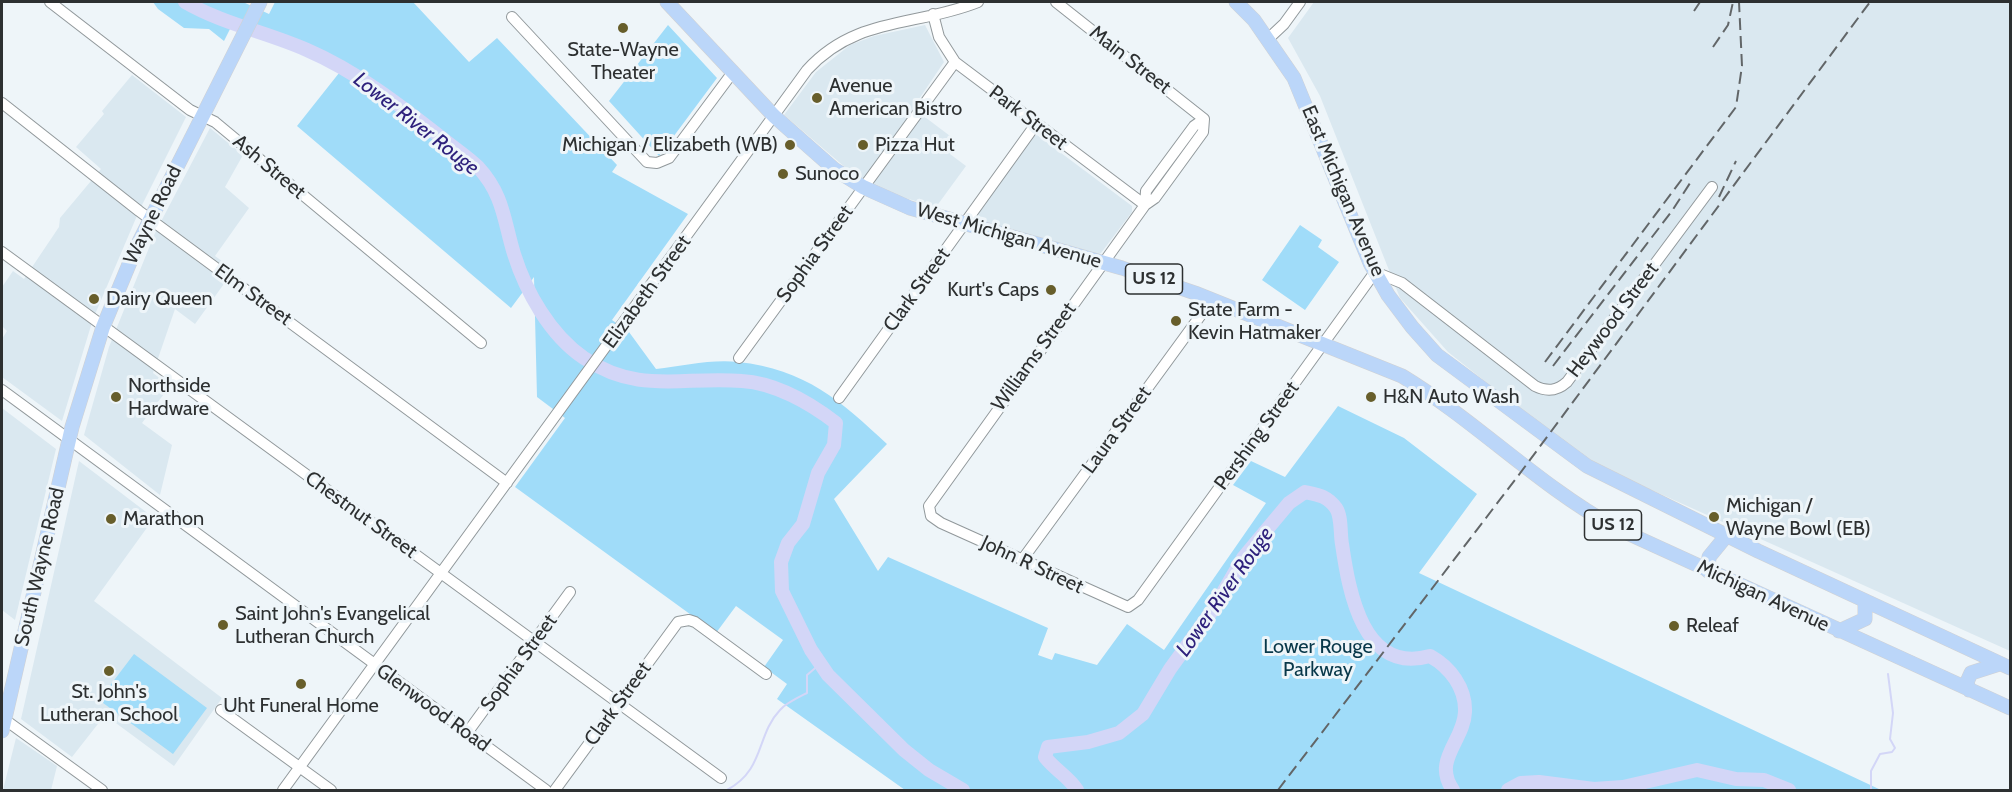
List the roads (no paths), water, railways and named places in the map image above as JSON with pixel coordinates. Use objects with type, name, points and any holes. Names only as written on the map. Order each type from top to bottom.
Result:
[{"type":"main road","name":"West Michigan Avenue","points":[[667,2],[774,116],[834,169],[863,187],[893,202],[1104,263],[1209,298],[1402,376],[1431,393],[1525,466]]},
{"type":"main road","name":"East Michigan Avenue","points":[[1236,2],[1268,39],[1287,66],[1302,95],[1375,272],[1412,327],[1437,355],[1546,438]]},
{"type":"main road","name":"Wayne Road","points":[[69,439],[103,327],[122,278],[258,6]]},
{"type":"main road","name":"Michigan Avenue","points":[[1546,438],[1587,466],[1865,602],[2005,666]]},
{"type":"main road","name":"South Wayne Road","points":[[3,725],[6,694],[69,439]]},
{"type":"main road","name":"Michigan Avenue","points":[[1525,466],[1606,522],[1708,571],[2010,708]]},
{"type":"main road","points":[[1708,571],[1709,557],[1727,535]]},
{"type":"main road","points":[[1839,631],[1865,619],[1865,602]]},
{"type":"main road","points":[[1969,690],[1967,682],[1971,673],[2005,666]]},
{"type":"street","name":"Ash Street","points":[[50,2],[190,110],[215,122],[481,343]]},
{"type":"street","name":"Elizabeth Street","points":[[284,790],[807,70],[838,43],[872,27],[978,2]]},
{"type":"street","name":"Main Street","points":[[1056,2],[1204,119]]},
{"type":"street","points":[[1268,39],[1284,24],[1300,2]]},
{"type":"street","name":"Park Street","points":[[933,14],[939,37],[955,62],[1145,205]]},
{"type":"street","points":[[512,17],[647,162],[657,164],[669,158],[733,72]]},
{"type":"street","name":"Sophia Street","points":[[739,358],[955,62]]},
{"type":"street","name":"Elm Street","points":[[2,103],[150,219],[507,483]]},
{"type":"street","name":"Williams Street","points":[[929,512],[933,497],[1145,205],[1146,191],[1194,126],[1204,119]]},
{"type":"street","name":"Clark Street","points":[[839,398],[1036,124]]},
{"type":"street","name":"Heywood Street","points":[[1375,272],[1402,283],[1535,386],[1545,390],[1557,389],[1567,382],[1712,187]]},
{"type":"street","name":"Chestnut Street","points":[[2,252],[721,778]]},
{"type":"street","name":"Pershing Street","points":[[1138,600],[1375,272]]},
{"type":"street","name":"Laura Street","points":[[1022,560],[1206,308],[1209,298]]},
{"type":"street","name":"Glenwood Road","points":[[2,390],[546,790]]},
{"type":"street","name":"John R Street","points":[[929,512],[941,523],[1122,606],[1131,607],[1138,600]]},
{"type":"street","name":"Sophia Street","points":[[468,733],[570,592]]},
{"type":"street","name":"Clark Street","points":[[555,790],[674,626],[683,620],[695,622],[766,674]]},
{"type":"street","points":[[221,710],[331,790]]},
{"type":"street","points":[[3,725],[102,790]]},
{"type":"waterway","name":"Lower River Rouge","points":[[185,2],[229,22],[307,50],[343,68],[394,102],[474,163],[487,177],[498,198],[514,254],[532,298],[560,337],[584,358],[604,369],[642,380],[661,382],[742,381],[767,386],[804,401],[836,423],[834,445],[818,473],[803,524],[788,543],[781,562],[782,591],[811,650],[828,675],[904,750],[929,770],[963,790]]},
{"type":"waterway","name":"Lower River Rouge","points":[[1077,790],[1045,757],[1048,747],[1088,742],[1119,733],[1143,714],[1170,669],[1214,608],[1243,558],[1289,503],[1305,492],[1326,498],[1338,512],[1349,584],[1355,606],[1363,625],[1375,642],[1389,653],[1407,659],[1430,656],[1450,672],[1460,687],[1465,712],[1460,732],[1447,760],[1446,769],[1447,779],[1453,790]]},
{"type":"waterway","points":[[727,790],[748,773],[772,720],[789,703],[807,693],[807,675],[820,664]]},
{"type":"waterway","points":[[1871,790],[1871,771],[1880,754],[1892,752],[1895,748],[1890,739],[1893,713],[1888,674]]},
{"type":"waterway","name":"Lower River Rouge","points":[[1508,790],[1521,783],[1539,782],[1594,789],[1623,787],[1697,770],[1736,779],[1764,780],[1789,790]]},
{"type":"railway","points":[[1694,11],[1700,2]]},
{"type":"railway","points":[[1713,47],[1728,25],[1733,2]]},
{"type":"railway","points":[[1545,362],[1736,107],[1742,66],[1739,2]]},
{"type":"railway","points":[[1278,790],[1518,476],[1870,2]]},
{"type":"railway","points":[[1719,197],[1736,161]]},
{"type":"railway","points":[[1553,366],[1672,211],[1692,180]]},
{"type":"place","name":"State-Wayne Theater","points":[[623,28]]},
{"type":"place","name":"Avenue American Bistro","points":[[817,98]]},
{"type":"place","name":"Michigan / Elizabeth (WB)","points":[[790,145]]},
{"type":"place","name":"Pizza Hut","points":[[863,145]]},
{"type":"place","name":"Sunoco","points":[[783,174]]},
{"type":"place","name":"Kurt's Caps","points":[[1051,290]]},
{"type":"place","name":"Dairy Queen","points":[[94,299]]},
{"type":"place","name":"State Farm - Kevin Hatmaker","points":[[1176,321]]},
{"type":"place","name":"Northside Hardware","points":[[116,397]]},
{"type":"place","name":"H&N Auto Wash","points":[[1371,397]]},
{"type":"place","name":"Michigan / Wayne Bowl (EB)","points":[[1714,517]]},
{"type":"place","name":"Marathon","points":[[111,519]]},
{"type":"place","name":"Saint John's Evangelical Lutheran Church","points":[[223,625]]},
{"type":"place","name":"Releaf","points":[[1674,626]]},
{"type":"place","name":"St. John's Lutheran School","points":[[109,671]]},
{"type":"place","name":"Uht Funeral Home","points":[[301,684]]},
{"type":"park label","name":"Lower Rouge Parkway","points":[[1318,658]]}]
